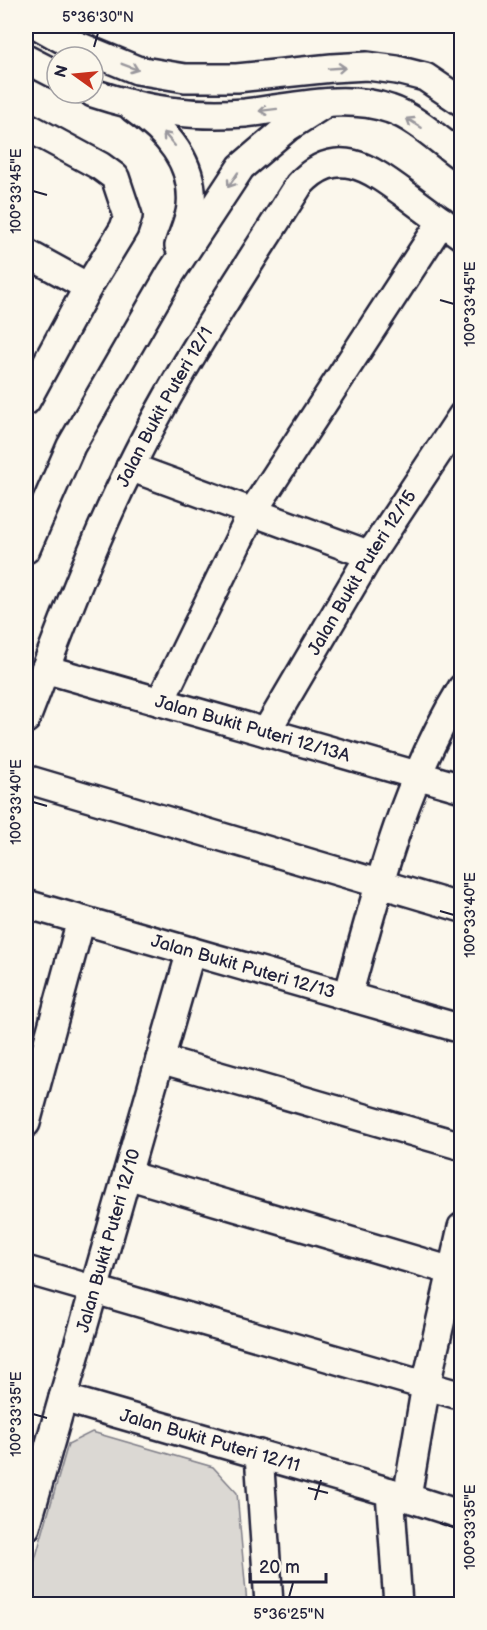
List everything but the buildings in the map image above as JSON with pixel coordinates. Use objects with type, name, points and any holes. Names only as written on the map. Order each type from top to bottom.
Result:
[{"type":"street","points":[[39,26],[64,40],[137,70],[185,78],[237,78],[367,66],[425,77],[462,102]]},
{"type":"street","points":[[26,58],[45,68]]},
{"type":"street","points":[[105,97],[129,105],[192,114],[243,113],[326,103],[356,102],[391,109],[418,124],[462,157]]},
{"type":"street","points":[[26,549],[71,446],[171,273],[241,167],[288,127],[326,103]]},
{"type":"street","points":[[129,105],[153,122],[166,136],[180,152],[188,170],[191,207],[171,273]]},
{"type":"street","points":[[26,126],[100,165],[115,177],[128,216],[124,228],[88,287],[27,397]]},
{"type":"street","name":"Jalan Bukit Puteri 12/1","points":[[26,719],[84,570],[130,467],[173,386],[299,184],[311,172],[325,165],[354,164],[373,171],[452,229]]},
{"type":"street","points":[[160,702],[252,511],[452,229]]},
{"type":"street","points":[[26,253],[88,287]]},
{"type":"street","name":"Jalan Bukit Puteri 12/15","points":[[266,732],[370,555],[462,416]]},
{"type":"street","points":[[130,467],[370,555]]},
{"type":"street","name":"Jalan Bukit Puteri 12/13A","points":[[45,669],[462,788]]},
{"type":"street","points":[[348,996],[379,884],[416,775],[462,688]]},
{"type":"street","points":[[26,779],[462,908]]},
{"type":"street","name":"Jalan Bukit Puteri 12/13","points":[[26,904],[462,1029]]},
{"type":"street","points":[[26,1123],[81,920]]},
{"type":"street","name":"Jalan Bukit Puteri 12/10","points":[[26,1527],[191,951]]},
{"type":"street","points":[[160,1059],[462,1146]]},
{"type":"street","points":[[127,1175],[457,1272]]},
{"type":"street","points":[[398,1605],[399,1495],[457,1272],[462,1227]]},
{"type":"street","points":[[26,1270],[462,1396]]},
{"type":"street","name":"Jalan Bukit Puteri 12/11","points":[[63,1398],[462,1515]]},
{"type":"street","points":[[259,1454],[269,1605]]},
{"type":"shaded area","points":[[92,1432],[213,1467],[237,1493],[247,1604],[26,1604],[26,1591],[68,1444]]}]
